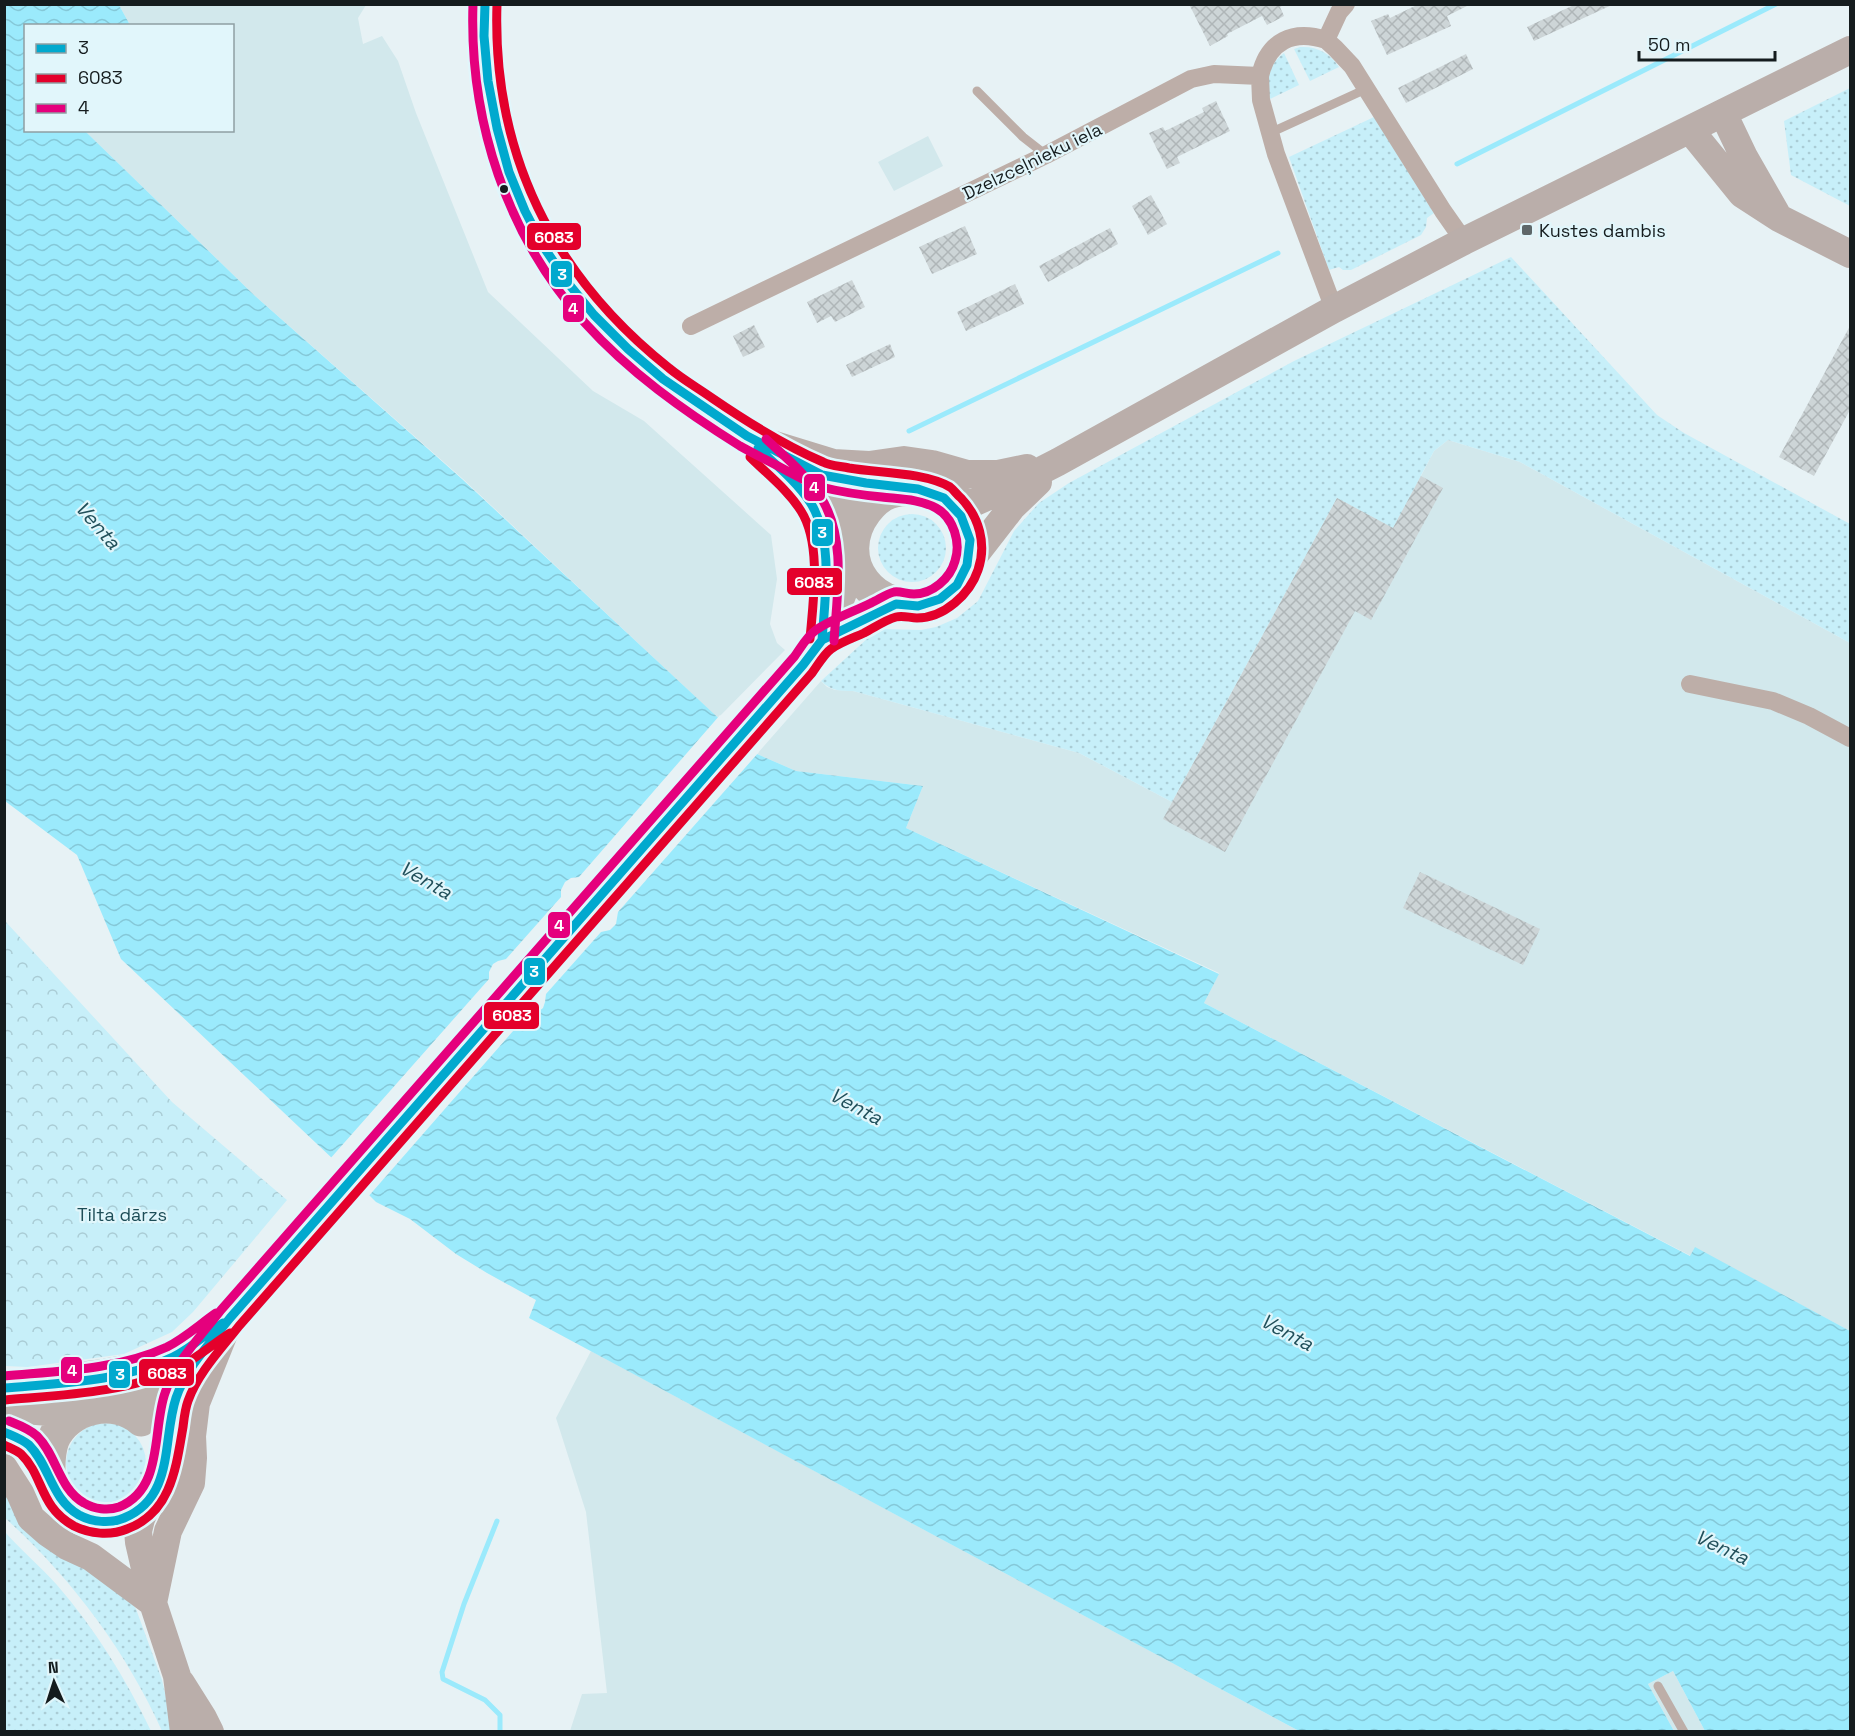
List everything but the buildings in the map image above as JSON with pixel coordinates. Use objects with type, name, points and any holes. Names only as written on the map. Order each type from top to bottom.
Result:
[{"type":"highway","points":[[485,4],[486,58],[492,104],[516,192],[543,246],[568,283],[594,315],[628,349],[663,379],[747,436],[857,522]]},
{"type":"highway","points":[[747,436],[822,475],[931,493],[961,516],[970,540],[968,565],[957,585],[939,599],[918,606],[896,604],[876,595],[862,580],[853,560],[852,541],[857,522],[872,503],[894,491],[931,493]]},
{"type":"highway","points":[[747,436],[801,491],[816,513],[823,536],[826,583],[813,653]]},
{"type":"highway","points":[[122,1409],[143,1404],[157,1393],[230,1318],[813,653],[853,560]]},
{"type":"highway","points":[[813,653],[896,604]]},
{"type":"highway","points":[[4,1388],[144,1368],[174,1356],[230,1318]]},
{"type":"highway","points":[[163,1465],[160,1446],[152,1430],[138,1417],[122,1409],[108,1407],[82,1412],[66,1423],[54,1438],[48,1457],[50,1477],[55,1492],[64,1504],[77,1514],[91,1520],[106,1521],[122,1519],[136,1513],[148,1503],[161,1479],[176,1398],[188,1374],[230,1318]]},
{"type":"highway","points":[[4,1406],[82,1412]]},
{"type":"highway","points":[[4,1432],[28,1443],[50,1477]]},
{"type":"main road","points":[[931,493],[973,503],[1011,486],[1334,309],[1464,241],[1851,51]]},
{"type":"main road","points":[[1722,113],[1779,218]]},
{"type":"main road","points":[[1690,130],[1742,194],[1779,218],[1851,254]]},
{"type":"main road","points":[[747,436],[833,463],[869,465],[904,460],[932,464],[967,474],[998,474],[1058,462]]},
{"type":"main road","points":[[968,565],[1012,507],[1058,462]]},
{"type":"main road","points":[[153,1603],[168,1531],[191,1483],[192,1436],[196,1403],[230,1318]]},
{"type":"main road","points":[[4,1468],[20,1493],[31,1518],[48,1533],[67,1546],[91,1557],[153,1603]]},
{"type":"main road","points":[[148,1503],[138,1531],[139,1542],[153,1603],[177,1676],[184,1731]]},
{"type":"main road","points":[[77,1514],[124,1561],[153,1603]]},
{"type":"main road","points":[[177,1676],[210,1731]]},
{"type":"street","points":[[1326,40],[1339,12],[1346,4]]},
{"type":"street","points":[[1334,309],[1278,158],[1261,100],[1260,76],[1263,64],[1270,52],[1282,41],[1298,35],[1312,35],[1326,40],[1344,57],[1464,241]]},
{"type":"street","name":"Dzelzceļnieku iela","points":[[691,326],[1046,155],[1191,80],[1214,74],[1260,76]]},
{"type":"street","points":[[1690,684],[1773,701],[1809,716],[1851,738]]},
{"type":"lane","points":[[1270,133],[1366,89]]},
{"type":"lane","points":[[977,91],[1023,137],[1046,155]]},
{"type":"lane","points":[[1658,1686],[1684,1731]]},
{"type":"shaded area","points":[[119,5],[366,5],[358,18],[363,44],[382,36],[398,61],[416,113],[488,292],[593,391],[644,421],[771,535],[777,579],[770,624],[777,643],[785,650],[718,718],[463,479],[254,295],[86,132],[234,132],[234,24],[129,24]]},
{"type":"shaded area","points":[[928,136],[943,166],[894,191],[878,162]]},
{"type":"shaded area","points":[[1448,440],[1520,462],[1850,643],[1850,1331],[1695,1248],[1691,1256],[1204,1003],[1219,973],[906,828],[923,786],[796,771],[757,754],[821,681],[827,687],[835,690],[853,691],[1079,753],[1172,802],[1337,498],[1421,476],[1434,451]]},
{"type":"shaded area","points":[[591,1351],[1299,1731],[570,1731],[582,1694],[607,1693],[586,1512],[556,1418]]},
{"type":"shaded area","points":[[1673,1671],[1705,1731],[1674,1731],[1648,1684]]},
{"type":"green space","points":[[1300,47],[1322,51],[1339,67],[1310,81],[1294,49]]},
{"type":"green space","points":[[1284,53],[1299,85],[1270,99],[1267,80],[1274,63]]},
{"type":"green space","points":[[1850,88],[1850,206],[1791,175],[1784,121]]},
{"type":"green space","points":[[1374,117],[1434,213],[1427,218],[1426,227],[1421,235],[1351,270],[1343,270],[1339,267],[1329,270],[1289,157]]},
{"type":"green space","points":[[1511,257],[1657,415],[1684,433],[1850,524],[1850,643],[1520,462],[1448,440],[1434,451],[1393,528],[1337,498],[1172,802],[1079,753],[853,691],[836,690],[821,681],[870,636],[883,629],[921,630],[936,627],[957,618],[978,601],[1014,531],[1039,503],[1069,483],[1294,361]]},
{"type":"green space","points":[[912,514],[925,517],[936,524],[943,535],[946,548],[943,561],[936,572],[925,579],[912,582],[899,579],[888,572],[881,561],[878,548],[881,535],[888,524],[899,517]]},
{"type":"green space","name":"Tilta dārzs","points":[[5,921],[172,1102],[287,1200],[193,1312],[172,1332],[124,1354],[28,1367],[5,1366]]},
{"type":"green space","points":[[106,1423],[121,1426],[134,1435],[143,1448],[146,1463],[143,1478],[134,1491],[121,1500],[106,1503],[91,1500],[78,1491],[69,1478],[66,1463],[69,1448],[78,1435],[91,1426]]},
{"type":"green space","points":[[4,1480],[125,1592],[136,1609],[162,1680],[174,1731],[162,1731],[132,1672],[94,1616],[52,1564],[5,1518]]},
{"type":"green space","points":[[5,1532],[57,1585],[84,1619],[131,1692],[151,1731],[5,1731]]},
{"type":"water","name":"Venta","points":[[4,5],[119,5],[129,24],[24,24],[24,132],[86,132],[254,295],[462,479],[757,754],[796,771],[923,786],[906,828],[1219,974],[1204,1003],[1690,1256],[1695,1247],[1850,1331],[1850,1731],[1705,1731],[1673,1671],[1648,1684],[1674,1731],[1299,1731],[529,1318],[536,1300],[456,1254],[410,1219],[376,1202],[121,959],[77,855],[5,801]]},
{"type":"pier","points":[[720,715],[759,752],[618,912],[616,924],[610,930],[601,932],[546,994],[543,1008],[538,1012],[528,1014],[367,1198],[329,1160],[489,979],[489,972],[493,964],[506,959],[561,897],[561,890],[565,882],[579,877]]},
{"type":"waterway","points":[[1457,164],[1776,4]]},
{"type":"waterway","points":[[909,431],[1278,253]]},
{"type":"waterway","points":[[497,1521],[464,1604],[442,1672],[443,1679],[485,1700],[500,1715],[500,1732]]},
{"type":"transit line","name":"4","points":[[9,1421],[28,1429],[37,1436],[44,1444],[63,1481],[84,1503],[97,1508],[110,1509],[119,1507],[133,1498],[143,1487],[150,1473],[161,1408],[169,1382],[197,1340],[810,636],[829,622],[891,593],[921,593],[934,588],[953,568],[957,547],[952,524],[936,508],[916,501],[817,486],[740,446],[678,405],[620,358],[585,323],[558,289],[534,253],[514,215],[498,175],[486,133],[478,91],[473,48],[473,4]]},
{"type":"transit line","name":"3","points":[[4,1432],[29,1445],[36,1453],[62,1500],[79,1515],[95,1521],[107,1522],[124,1518],[140,1509],[152,1496],[159,1482],[164,1466],[172,1414],[180,1387],[207,1346],[803,665],[822,640],[896,604],[918,606],[940,599],[957,585],[967,565],[970,540],[961,516],[944,498],[918,489],[822,475],[747,436],[663,379],[628,349],[594,315],[568,283],[543,246],[509,172],[488,81],[484,36],[485,4]]},
{"type":"transit line","name":"6083","points":[[4,1445],[21,1454],[34,1472],[54,1510],[74,1526],[87,1531],[114,1533],[142,1522],[162,1501],[169,1487],[174,1473],[188,1401],[204,1371],[218,1352],[812,673],[826,654],[839,644],[892,618],[901,616],[917,618],[937,614],[962,596],[978,570],[982,550],[977,522],[967,505],[950,487],[927,478],[829,464],[780,441],[674,372],[628,332],[592,293],[562,252],[538,207],[519,160],[505,111],[498,59],[497,4]]},
{"type":"transit line","name":"4","points":[[766,439],[808,480],[820,496],[834,529],[838,567],[834,641]]},
{"type":"transit line","name":"3","points":[[758,448],[798,487],[818,517],[826,569],[822,640]]},
{"type":"transit line","name":"6083","points":[[750,457],[790,496],[808,524],[814,556],[810,639]]},
{"type":"transit line","name":"4","points":[[4,1376],[66,1371],[128,1361],[167,1347],[216,1313]]},
{"type":"transit line","name":"3","points":[[4,1388],[69,1383],[133,1372],[173,1357],[223,1323]]},
{"type":"transit line","name":"6083","points":[[5,1400],[117,1388],[160,1376],[180,1367],[230,1333]]},
{"type":"place","name":"Kustes dambis","points":[[1527,230]]}]
